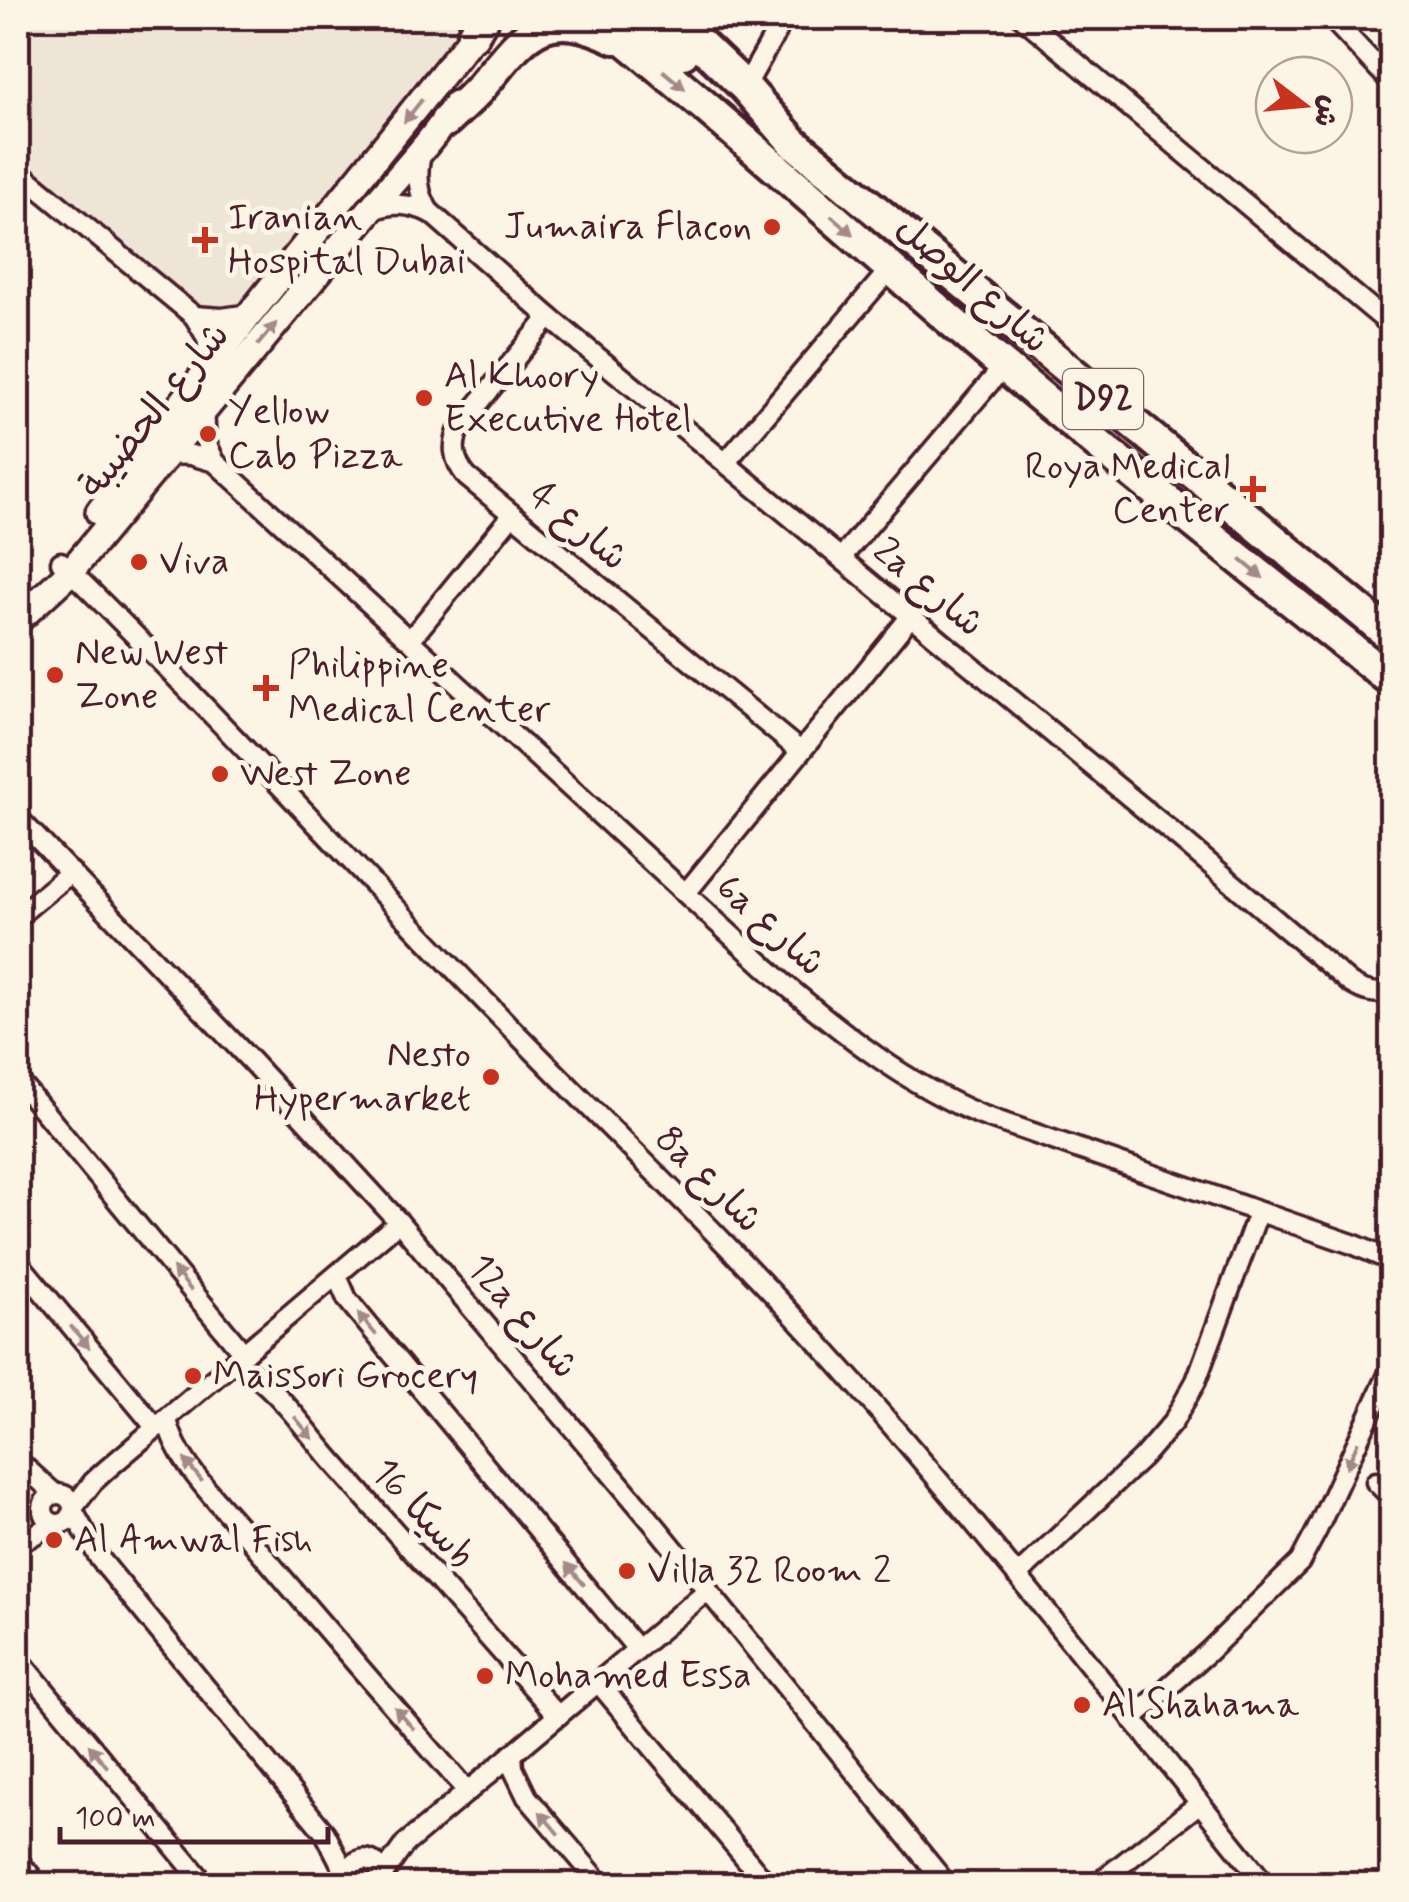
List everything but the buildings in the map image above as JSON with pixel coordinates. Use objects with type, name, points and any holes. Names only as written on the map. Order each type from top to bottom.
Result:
[{"type":"main road","name":"شارع الوصل","points":[[599,18],[1142,482],[1392,681]]},
{"type":"main road","points":[[643,18],[766,128],[794,142]]},
{"type":"main road","name":"شارع الوصل","points":[[676,19],[794,142],[1392,638]]},
{"type":"main road","points":[[446,121],[524,36],[547,25],[580,24],[636,48]]},
{"type":"street","name":"شارع الحضيبة","points":[[66,566],[167,454],[424,149],[459,98],[524,18]]},
{"type":"street","points":[[744,87],[784,18]]},
{"type":"street","points":[[1023,18],[1392,326]]},
{"type":"street","points":[[1332,18],[1392,83]]},
{"type":"street","name":"شارع الحضيبة","points":[[21,616],[51,591],[211,363],[481,23]]},
{"type":"street","points":[[424,149],[418,182],[431,214]]},
{"type":"street","points":[[378,156],[386,170],[375,204],[407,204],[431,214]]},
{"type":"street","points":[[18,171],[194,316],[207,338],[211,363]]},
{"type":"street","name":"2a شارع","points":[[431,214],[549,317],[1350,984],[1376,994],[1392,990]]},
{"type":"street","points":[[726,462],[891,268]]},
{"type":"street","points":[[194,316],[250,314]]},
{"type":"street","name":"شارع 4","points":[[549,317],[460,425],[454,438],[458,466],[800,751]]},
{"type":"street","points":[[840,558],[1004,366]]},
{"type":"street","points":[[204,409],[206,442],[215,462]]},
{"type":"street","points":[[167,454],[192,455],[215,462]]},
{"type":"street","name":"6a شارع","points":[[215,462],[827,1020],[923,1087],[982,1115],[1392,1260]]},
{"type":"street","points":[[410,640],[512,514]]},
{"type":"street","name":"8a شارع","points":[[66,566],[194,694],[510,1027],[768,1288],[885,1418],[1017,1576],[1264,1884]]},
{"type":"street","points":[[686,893],[910,616]]},
{"type":"street","name":"12a شارع","points":[[18,818],[399,1222],[708,1590],[946,1884]]},
{"type":"street","points":[[18,916],[70,872]]},
{"type":"street","name":"سيكا 16b","points":[[18,1080],[246,1368],[266,1384],[558,1716]]},
{"type":"street","points":[[1017,1576],[1142,1458],[1173,1422],[1196,1381],[1258,1213]]},
{"type":"street","points":[[18,1541],[66,1522],[106,1470],[399,1222]]},
{"type":"street","points":[[18,1262],[162,1424],[206,1486],[468,1792]]},
{"type":"street","points":[[337,1276],[355,1309],[637,1650]]},
{"type":"street","points":[[1132,1720],[1300,1562],[1392,1366]]},
{"type":"street","points":[[18,1462],[49,1500]]},
{"type":"street","points":[[18,1541],[49,1500],[106,1470]]},
{"type":"street","points":[[1376,1482],[1392,1498]]},
{"type":"street","points":[[49,1500],[68,1498],[100,1559],[326,1832],[378,1865],[382,1881]]},
{"type":"street","points":[[49,1500],[45,1518],[100,1559]]},
{"type":"street","points":[[347,1881],[352,1865],[405,1844],[708,1590]]},
{"type":"street","points":[[18,1658],[205,1884]]},
{"type":"street","points":[[598,1682],[767,1884]]},
{"type":"street","points":[[512,1754],[513,1768],[526,1796],[601,1884]]},
{"type":"street","points":[[1097,1884],[1200,1804]]},
{"type":"street","points":[[326,1832],[347,1881]]},
{"type":"street","points":[[382,1881],[405,1844]]},
{"type":"street","points":[[18,1866],[33,1884]]},
{"type":"shaded area","name":"Iranian Hospital Dubai","points":[[18,18],[468,18],[468,22],[222,323],[18,157]]},
{"type":"place","name":"Jumaira Flacon","points":[[772,227]]},
{"type":"place","name":"Iranian Hospital Dubai","points":[[205,240]]},
{"type":"place","name":"Al Khoory Executive Hotel","points":[[424,398]]},
{"type":"place","name":"Yellow Cab Pizza","points":[[208,434]]},
{"type":"place","name":"Roya Medical Center","points":[[1253,489]]},
{"type":"place","name":"Viva","points":[[139,562]]},
{"type":"place","name":"New West Zone","points":[[55,675]]},
{"type":"place","name":"Philippine Medical Center","points":[[266,688]]},
{"type":"place","name":"West Zone","points":[[220,774]]},
{"type":"place","name":"Nesto Hypermarket","points":[[491,1077]]},
{"type":"place","name":"Maissori Grocery","points":[[193,1376]]},
{"type":"place","name":"Al Amwal Fish","points":[[54,1540]]},
{"type":"place","name":"Villa 32 Room 2","points":[[627,1571]]},
{"type":"place","name":"Mohamed Essa","points":[[485,1676]]},
{"type":"place","name":"Al Shahama","points":[[1082,1705]]}]
